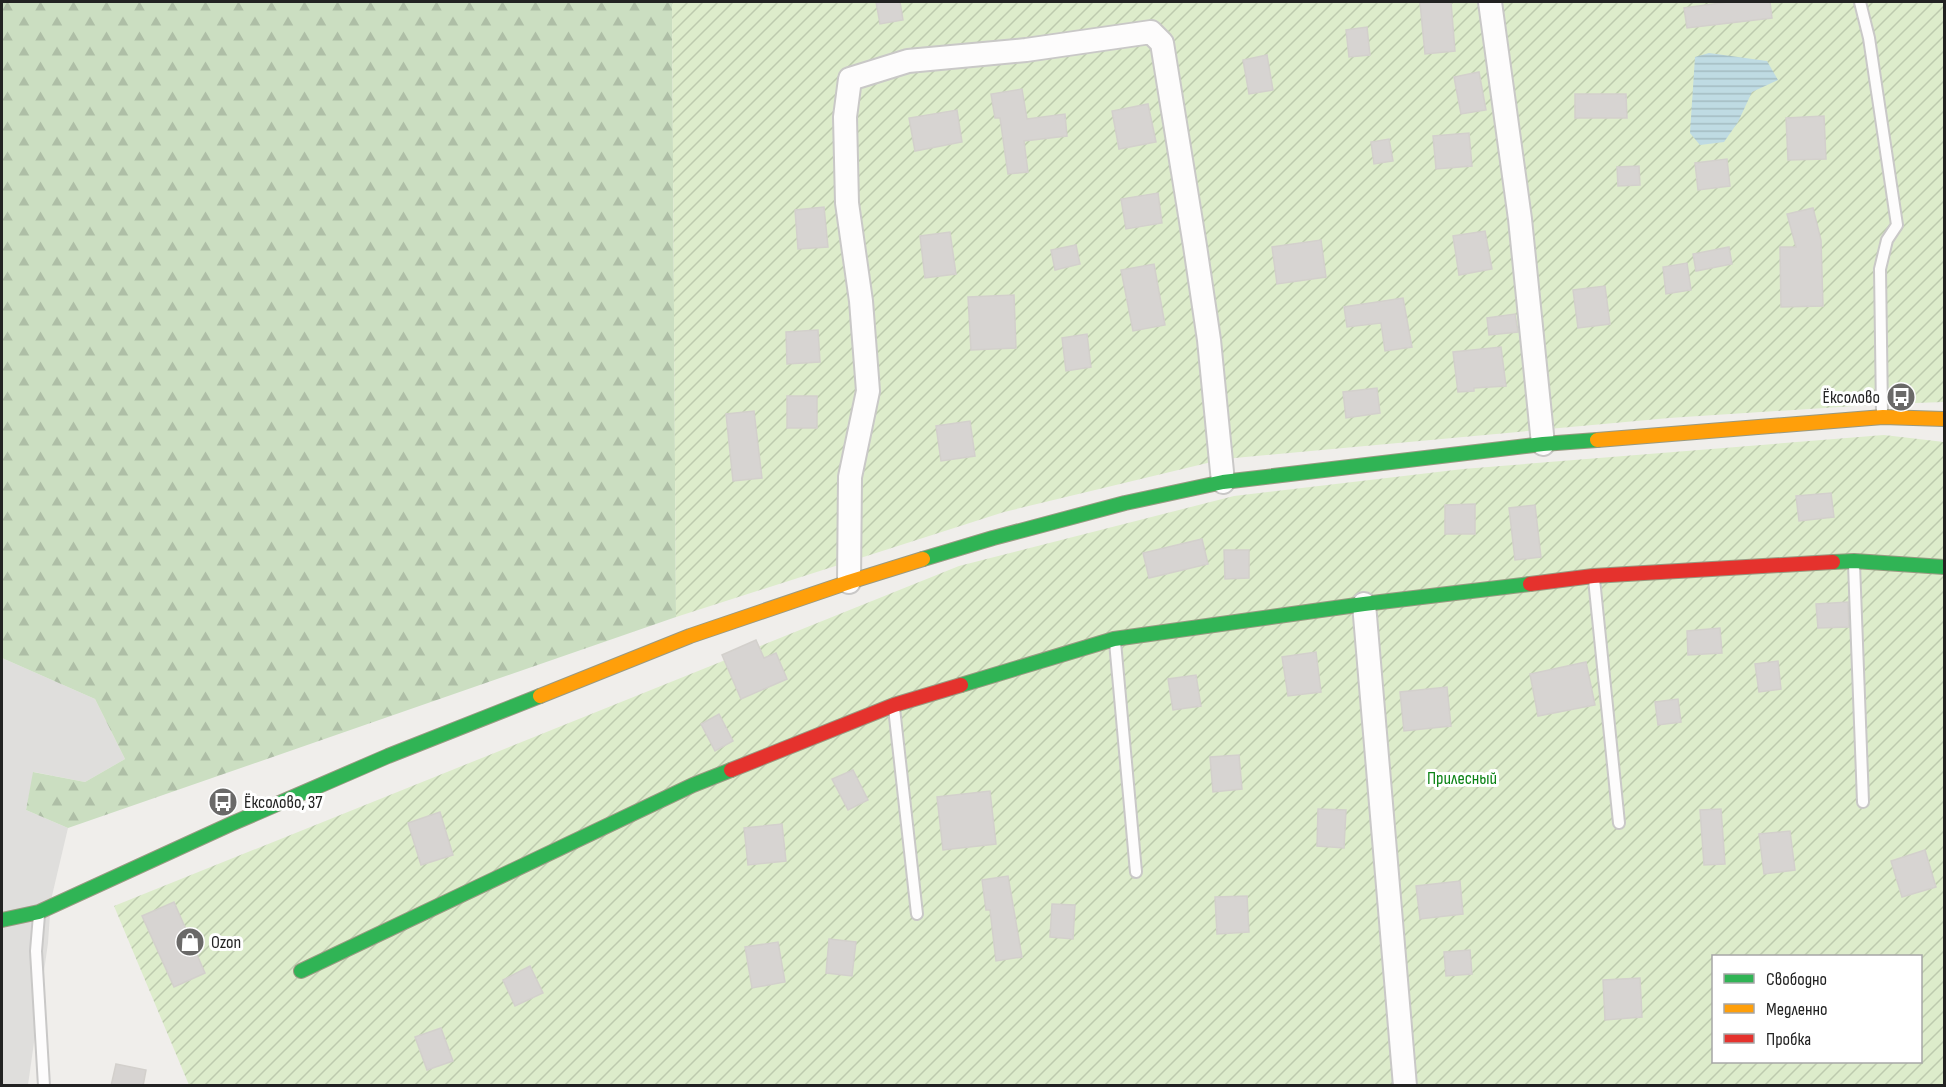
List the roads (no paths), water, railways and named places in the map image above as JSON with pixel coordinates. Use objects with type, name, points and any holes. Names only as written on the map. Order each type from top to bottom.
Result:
[{"type":"street","points":[[1490,2],[1520,219],[1543,444]]},
{"type":"street","points":[[849,582],[850,477],[868,391],[861,301],[847,203],[844,117],[850,79],[908,61],[1026,50],[1151,32],[1162,43],[1196,246],[1209,340],[1223,482]]},
{"type":"street","points":[[2,920],[39,912],[231,824],[388,756],[690,636],[849,582],[1015,532],[1125,503],[1223,482],[1543,444],[1882,417],[1944,419]]},
{"type":"street","points":[[301,972],[693,785],[894,705],[1114,639],[1365,604],[1593,576],[1854,561],[1944,567]]},
{"type":"street","points":[[1365,604],[1405,1086]]},
{"type":"lane","points":[[1860,2],[1869,38],[1897,225],[1887,240],[1880,269],[1882,417]]},
{"type":"lane","points":[[1854,561],[1863,802]]},
{"type":"lane","points":[[1593,576],[1620,823]]},
{"type":"lane","points":[[1114,639],[1136,872]]},
{"type":"lane","points":[[894,705],[917,914]]},
{"type":"lane","points":[[39,912],[36,951],[44,1086]]},
{"type":"water","points":[[1709,53],[1767,61],[1778,80],[1752,92],[1738,122],[1724,142],[1700,145],[1690,133],[1695,57]]},
{"type":"place","name":"Ёксолово","points":[[1901,397]]},
{"type":"place","name":"Ёксолово, 37","points":[[223,802]]},
{"type":"place","name":"Ozon","points":[[190,942]]},
{"type":"park label","name":"Прилесный","points":[[1462,778]]}]
